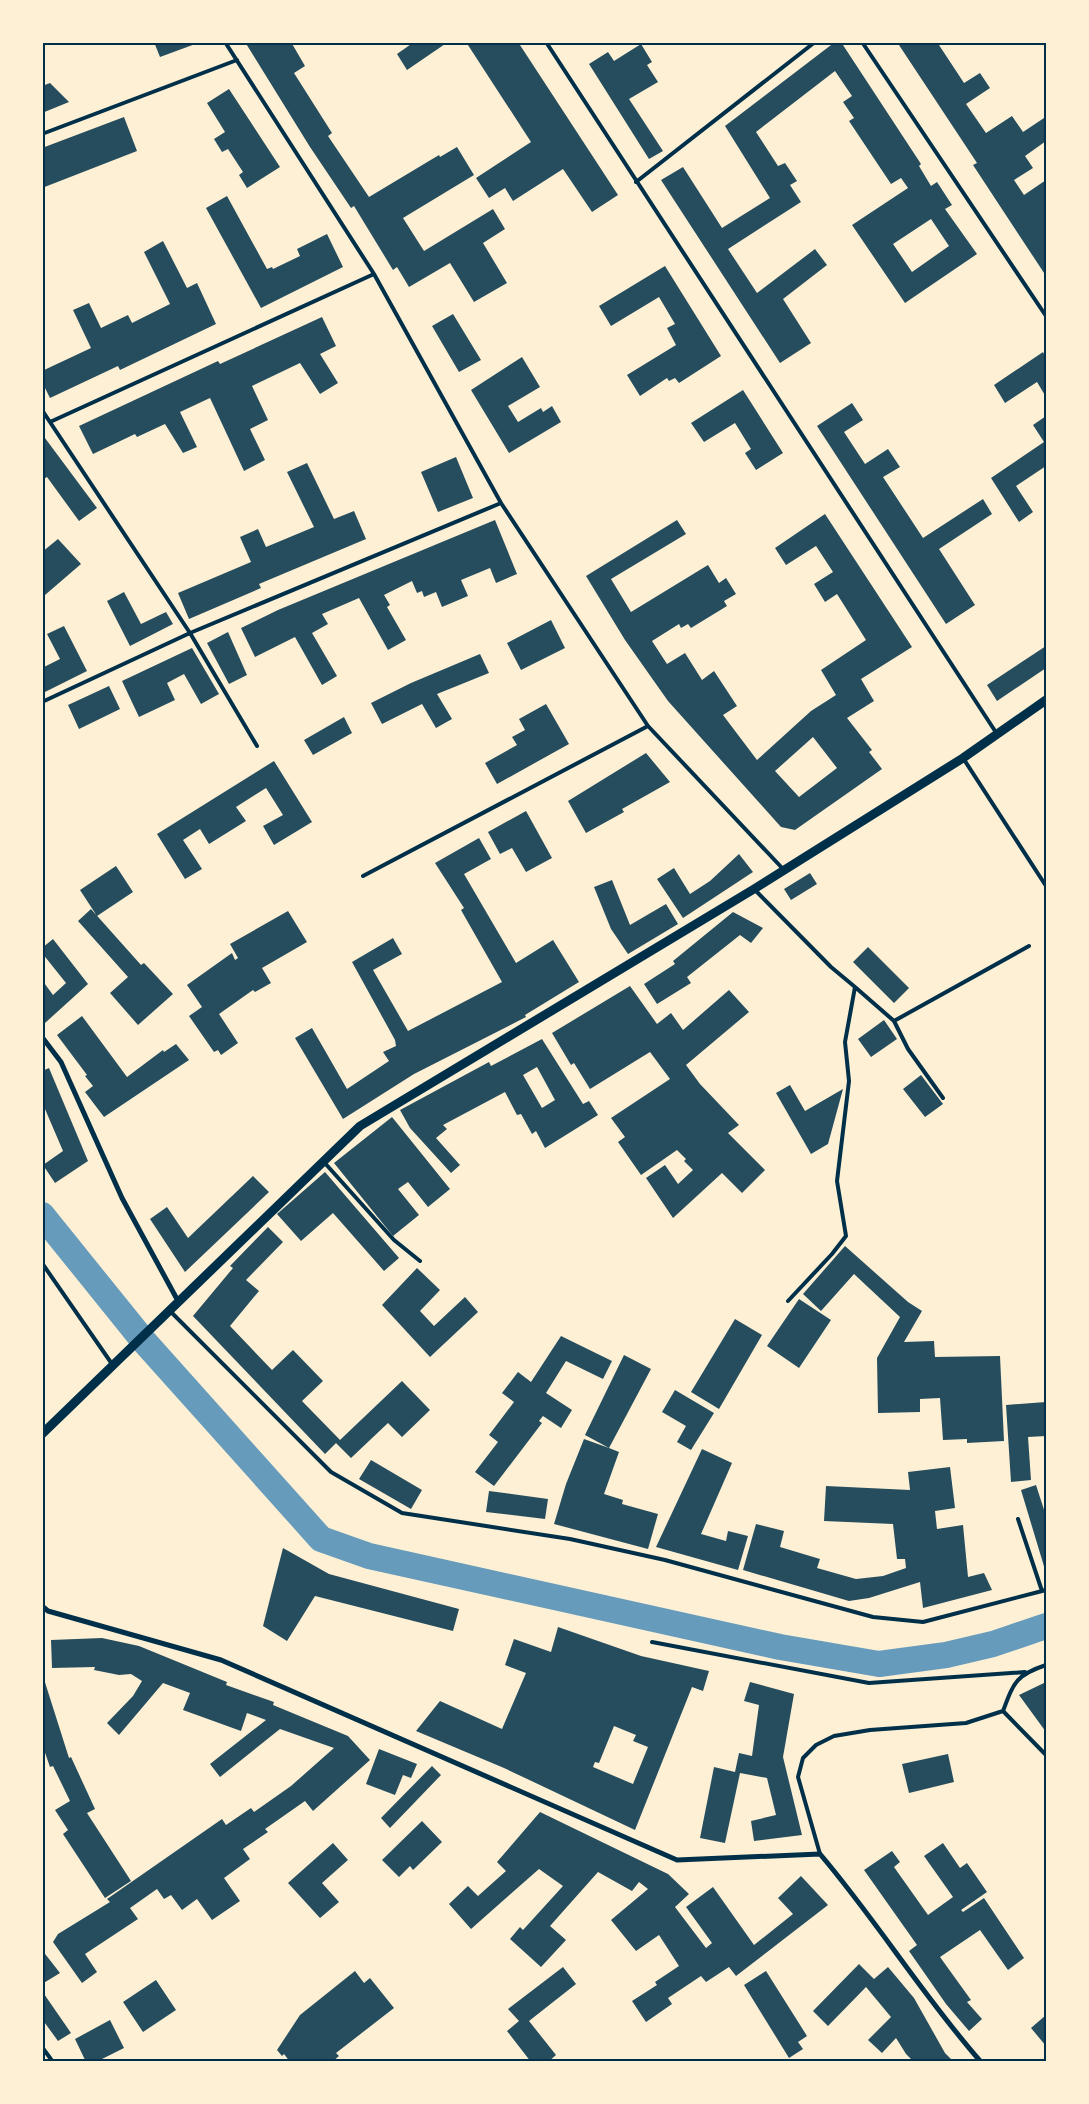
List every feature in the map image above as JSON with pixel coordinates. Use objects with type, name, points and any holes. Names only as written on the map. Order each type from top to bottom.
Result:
[{"type":"street","points":[[42,1434],[360,1126],[754,889],[963,758],[1046,700]]},
{"type":"street","points":[[42,1037],[61,1062],[122,1198],[178,1301]]},
{"type":"street","points":[[42,1606],[48,1611],[221,1660],[677,1860],[820,1854],[857,1898],[944,2020],[981,2062]]},
{"type":"lane","points":[[225,42],[374,274],[501,503],[648,726],[784,870]]},
{"type":"lane","points":[[546,42],[997,734]]},
{"type":"lane","points":[[636,182],[815,42]]},
{"type":"lane","points":[[862,42],[1046,316]]},
{"type":"lane","points":[[42,134],[236,60]]},
{"type":"lane","points":[[50,422],[374,274]]},
{"type":"lane","points":[[42,410],[190,633],[257,746]]},
{"type":"lane","points":[[42,702],[190,633],[501,503]]},
{"type":"lane","points":[[363,876],[648,726]]},
{"type":"lane","points":[[963,758],[1046,886]]},
{"type":"lane","points":[[754,889],[831,967],[894,1021],[908,1048],[943,1098]]},
{"type":"lane","points":[[894,1021],[1029,946]]},
{"type":"lane","points":[[788,1301],[832,1254],[846,1236],[837,1181],[849,1081],[845,1042],[855,987]]},
{"type":"lane","points":[[323,1161],[394,1240],[420,1261]]},
{"type":"lane","points":[[42,1263],[113,1366]]},
{"type":"lane","points":[[169,1310],[331,1472],[402,1513],[570,1539],[665,1560],[873,1616],[923,1622],[1044,1591],[1018,1519]]},
{"type":"lane","points":[[652,1642],[869,1683],[1025,1672],[1046,1665]]},
{"type":"lane","points":[[1003,1711],[1013,1685],[1025,1672]]},
{"type":"lane","points":[[820,1854],[798,1777],[803,1758],[816,1745],[834,1736],[870,1730],[966,1723],[1003,1711]]},
{"type":"lane","points":[[1003,1711],[1046,1755]]},
{"type":"lane","points":[[42,2047],[53,2062]]},
{"type":"building","points":[[154,42],[198,42],[198,43],[160,57]]},
{"type":"building","points":[[245,42],[291,42],[305,66],[294,73],[332,133],[328,136],[369,197],[439,155],[440,157],[457,147],[474,175],[403,218],[424,251],[493,209],[505,229],[483,243],[507,283],[474,302],[450,263],[409,287],[397,267],[393,270],[354,206],[351,208],[310,147]]},
{"type":"building","points":[[414,42],[448,42],[407,70],[397,54]]},
{"type":"building","points":[[466,42],[518,42],[618,195],[592,212],[563,169],[513,201],[505,188],[489,198],[476,178],[531,142]]},
{"type":"building","points":[[835,42],[841,42],[921,164],[919,166],[931,186],[937,182],[952,205],[945,209],[977,254],[905,303],[852,225],[908,188],[901,178],[891,184],[849,121],[854,118],[843,102],[852,96],[835,71],[756,132],[778,166],[785,163],[797,181],[790,185],[801,202],[728,249],[757,293],[815,249],[827,265],[783,299],[811,343],[780,363],[661,180],[683,167],[722,228],[770,198],[725,126]],"holes":[[[931,219],[949,246],[912,272],[893,244]]]},
{"type":"building","points":[[897,42],[937,42],[964,83],[980,73],[990,88],[966,104],[986,133],[1012,116],[1023,132],[1044,118],[1046,122],[1046,141],[1025,156],[1033,168],[1014,180],[1024,195],[1046,180],[1046,276],[973,165],[977,163]]},
{"type":"building","points":[[641,44],[652,62],[647,65],[658,82],[629,99],[663,151],[649,159],[589,64],[608,52],[614,61]]},
{"type":"building","points":[[50,83],[69,102],[42,113],[42,86]]},
{"type":"building","points":[[229,89],[280,167],[247,188],[239,175],[243,172],[228,149],[222,152],[214,139],[225,132],[207,103]]},
{"type":"building","points":[[124,117],[137,151],[42,188],[42,148]]},
{"type":"building","points":[[227,196],[267,269],[272,267],[273,269],[300,256],[297,249],[327,234],[343,267],[261,308],[206,208]]},
{"type":"building","points":[[163,241],[187,288],[197,283],[216,324],[120,370],[118,366],[50,398],[42,382],[42,371],[91,348],[73,310],[89,303],[101,328],[128,315],[132,323],[170,304],[144,252]]},
{"type":"building","points":[[665,266],[721,356],[679,383],[675,378],[669,381],[667,378],[640,396],[627,375],[676,345],[667,328],[675,324],[659,297],[611,326],[599,306]]},
{"type":"building","points":[[453,314],[481,360],[459,372],[432,326]]},
{"type":"building","points":[[322,317],[336,346],[320,354],[338,383],[320,394],[300,363],[252,386],[268,420],[250,429],[265,460],[244,471],[210,398],[180,412],[197,447],[183,453],[165,424],[137,437],[135,434],[93,454],[79,426],[218,361],[220,364]]},
{"type":"building","points":[[1043,352],[1046,358],[1046,397],[1037,382],[1005,403],[994,385]]},
{"type":"building","points":[[522,357],[540,387],[508,406],[518,422],[541,408],[543,412],[552,406],[561,422],[509,453],[471,390]]},
{"type":"building","points":[[743,390],[783,453],[756,470],[745,453],[751,449],[735,423],[704,442],[691,423]]},
{"type":"building","points":[[852,403],[863,420],[844,432],[865,464],[888,449],[900,467],[883,477],[923,538],[983,499],[992,514],[939,549],[975,605],[946,624],[817,426]]},
{"type":"building","points":[[1046,416],[1046,466],[1016,486],[1033,512],[1019,522],[991,478],[1044,442],[1033,425]]},
{"type":"building","points":[[42,434],[97,508],[79,521],[47,477],[42,480]]},
{"type":"building","points":[[456,457],[473,498],[438,512],[421,472]]},
{"type":"building","points":[[307,463],[334,519],[354,511],[366,539],[259,584],[261,588],[189,619],[178,593],[251,562],[240,537],[258,529],[266,547],[314,527],[287,472]]},
{"type":"building","points":[[825,514],[912,647],[861,679],[874,701],[847,718],[872,750],[869,752],[882,769],[795,830],[781,827],[668,701],[625,640],[586,576],[677,520],[686,534],[611,579],[631,612],[708,565],[719,583],[726,578],[736,594],[724,601],[727,606],[691,628],[688,624],[681,628],[679,624],[652,641],[667,664],[685,653],[702,680],[714,671],[737,706],[723,715],[757,760],[811,711],[836,695],[821,670],[866,640],[837,594],[825,602],[814,584],[833,572],[816,546],[786,565],[775,548]],"holes":[[[813,737],[837,768],[799,797],[775,771]]]},
{"type":"building","points":[[495,520],[517,574],[496,583],[490,568],[461,580],[468,596],[442,607],[436,592],[424,597],[422,591],[417,593],[412,581],[384,595],[390,605],[387,607],[406,640],[388,650],[359,598],[322,614],[328,624],[312,633],[337,676],[322,685],[295,637],[255,657],[241,628],[278,610]]},
{"type":"building","points":[[58,539],[81,564],[45,595],[42,592],[42,552]]},
{"type":"building","points":[[124,592],[141,624],[166,612],[173,624],[130,646],[107,601]]},
{"type":"building","points":[[551,620],[565,648],[521,670],[507,643]]},
{"type":"building","points":[[64,626],[87,671],[45,692],[42,687],[42,668],[60,659],[47,634]]},
{"type":"building","points":[[228,632],[247,675],[229,684],[207,643]]},
{"type":"building","points":[[1046,646],[1046,668],[997,701],[987,685]]},
{"type":"building","points":[[192,648],[219,694],[201,704],[184,674],[167,683],[175,700],[139,717],[122,681]]},
{"type":"building","points":[[480,654],[489,673],[437,694],[452,719],[436,728],[422,704],[382,724],[371,703],[411,683]]},
{"type":"building","points":[[109,686],[120,709],[79,729],[68,705]]},
{"type":"building","points":[[546,704],[569,744],[497,784],[485,763],[517,745],[512,737],[525,730],[519,719]]},
{"type":"building","points":[[344,717],[352,733],[313,755],[304,740]]},
{"type":"building","points":[[646,753],[670,782],[622,809],[624,812],[586,833],[568,801]]},
{"type":"building","points":[[274,761],[312,822],[274,845],[263,826],[283,815],[266,788],[236,807],[246,821],[209,844],[200,829],[183,840],[202,869],[185,879],[157,834]]},
{"type":"building","points":[[526,811],[552,858],[526,872],[512,848],[500,854],[488,832]]},
{"type":"building","points":[[479,838],[491,859],[464,874],[516,963],[553,940],[579,982],[525,1015],[526,1017],[414,1074],[343,1119],[295,1038],[312,1028],[347,1089],[389,1061],[383,1052],[396,1046],[395,1040],[352,962],[393,938],[402,954],[373,970],[408,1031],[502,982],[461,910],[464,908],[435,863]]},
{"type":"building","points":[[739,854],[753,872],[683,918],[657,879],[674,868],[690,894],[710,881]]},
{"type":"building","points":[[116,866],[133,892],[97,916],[80,890]]},
{"type":"building","points":[[810,873],[817,884],[791,900],[784,889]]},
{"type":"building","points":[[612,880],[630,925],[666,904],[678,924],[628,954],[611,929],[594,887]]},
{"type":"building","points":[[91,909],[141,965],[144,963],[173,994],[138,1025],[110,993],[128,977],[78,921]]},
{"type":"building","points":[[288,911],[307,942],[262,968],[271,983],[255,992],[253,990],[219,1014],[238,1043],[221,1055],[218,1050],[214,1052],[189,1016],[202,1007],[187,985],[232,953],[235,960],[238,958],[230,944]]},
{"type":"building","points":[[733,912],[763,928],[751,943],[740,935],[687,977],[691,983],[657,1004],[644,984],[675,964],[673,961]]},
{"type":"building","points":[[53,939],[88,984],[45,1023],[42,1020],[42,980],[53,995],[66,983],[42,953],[42,948]]},
{"type":"building","points":[[868,947],[909,988],[894,1003],[853,962]]},
{"type":"building","points":[[630,986],[657,1024],[671,1013],[683,1030],[729,990],[749,1012],[686,1065],[700,1084],[739,1125],[728,1133],[765,1170],[742,1193],[722,1173],[673,1218],[646,1178],[665,1165],[678,1184],[693,1170],[677,1150],[641,1175],[618,1142],[625,1137],[611,1118],[670,1079],[650,1052],[590,1089],[574,1063],[571,1065],[552,1033]]},
{"type":"building","points":[[82,1016],[127,1077],[163,1050],[164,1052],[176,1044],[189,1060],[104,1117],[85,1092],[93,1086],[85,1076],[87,1075],[57,1035]]},
{"type":"building","points":[[884,1020],[897,1039],[871,1057],[858,1039]]},
{"type":"building","points":[[542,1039],[583,1104],[589,1101],[598,1115],[545,1148],[536,1131],[532,1134],[521,1114],[517,1115],[505,1092],[443,1125],[447,1129],[436,1138],[460,1165],[451,1173],[410,1128],[400,1110],[489,1062],[491,1066]],"holes":[[[537,1067],[555,1100],[542,1108],[523,1075]]]},
{"type":"building","points":[[49,1068],[88,1161],[55,1183],[43,1165],[63,1151],[45,1109],[42,1111],[42,1071]]},
{"type":"building","points":[[921,1075],[943,1104],[925,1117],[903,1089]]},
{"type":"building","points":[[790,1085],[805,1111],[843,1089],[828,1144],[811,1154],[776,1093]]},
{"type":"building","points":[[392,1117],[450,1189],[428,1207],[408,1182],[398,1189],[419,1215],[393,1236],[334,1163]]},
{"type":"building","points":[[325,1172],[399,1258],[384,1271],[333,1213],[301,1241],[277,1214]]},
{"type":"building","points":[[253,1176],[269,1192],[185,1272],[150,1219],[167,1207],[188,1238]]},
{"type":"building","points":[[268,1227],[283,1242],[246,1280],[259,1291],[230,1326],[272,1370],[293,1350],[323,1381],[302,1401],[340,1440],[402,1381],[430,1410],[402,1437],[388,1423],[351,1458],[336,1443],[325,1454],[193,1316],[233,1268],[230,1266]]},
{"type":"building","points":[[845,1246],[908,1302],[922,1311],[904,1342],[934,1341],[935,1357],[1000,1356],[1004,1441],[967,1443],[967,1439],[943,1440],[940,1398],[920,1399],[920,1412],[878,1413],[877,1358],[900,1317],[854,1274],[821,1311],[803,1294]]},
{"type":"building","points":[[417,1268],[440,1290],[420,1311],[434,1326],[465,1297],[478,1312],[430,1357],[382,1305]]},
{"type":"building","points":[[799,1299],[831,1320],[799,1368],[767,1346]]},
{"type":"building","points":[[735,1319],[762,1335],[719,1409],[691,1392]]},
{"type":"building","points":[[561,1336],[612,1361],[603,1379],[566,1361],[546,1393],[572,1410],[561,1428],[543,1416],[539,1421],[542,1423],[494,1486],[475,1472],[498,1442],[489,1435],[514,1402],[502,1393],[518,1372],[531,1382]]},
{"type":"building","points":[[624,1355],[651,1369],[609,1448],[585,1435]]},
{"type":"building","points":[[675,1390],[714,1413],[691,1450],[677,1442],[686,1426],[662,1412]]},
{"type":"building","points":[[1046,1402],[1046,1436],[1028,1437],[1031,1480],[1011,1482],[1006,1405]]},
{"type":"building","points":[[584,1439],[619,1452],[604,1494],[623,1500],[622,1504],[658,1514],[648,1549],[554,1524],[566,1484]]},
{"type":"building","points":[[702,1449],[732,1463],[701,1534],[726,1541],[728,1531],[748,1536],[738,1570],[656,1547]]},
{"type":"building","points":[[371,1460],[422,1490],[411,1509],[359,1479]]},
{"type":"building","points":[[950,1467],[955,1508],[935,1511],[937,1529],[963,1525],[968,1577],[984,1573],[992,1590],[923,1608],[920,1582],[869,1598],[849,1601],[743,1570],[756,1524],[784,1531],[780,1547],[820,1559],[817,1568],[856,1579],[883,1576],[906,1568],[905,1559],[897,1559],[893,1524],[824,1521],[826,1486],[910,1490],[908,1472]]},
{"type":"building","points":[[1036,1485],[1046,1516],[1046,1573],[1021,1490]]},
{"type":"building","points":[[489,1491],[548,1499],[545,1519],[486,1512]]},
{"type":"building","points":[[283,1548],[329,1574],[459,1609],[453,1631],[315,1596],[287,1641],[263,1626]]},
{"type":"building","points":[[558,1627],[641,1656],[709,1671],[703,1691],[692,1687],[635,1830],[504,1768],[416,1731],[440,1701],[502,1729],[526,1673],[505,1665],[514,1639],[551,1652]],"holes":[[[614,1726],[636,1735],[633,1741],[648,1747],[633,1784],[593,1767],[595,1762],[599,1763]]]},
{"type":"building","points":[[102,1638],[139,1646],[227,1682],[226,1685],[274,1702],[273,1705],[348,1736],[370,1760],[313,1811],[305,1801],[265,1829],[268,1832],[243,1849],[250,1859],[224,1878],[240,1901],[212,1920],[197,1899],[182,1910],[171,1895],[164,1899],[157,1889],[130,1908],[138,1919],[85,1954],[97,1972],[82,1983],[53,1942],[58,1934],[110,1902],[107,1899],[222,1819],[226,1825],[251,1808],[254,1812],[291,1786],[334,1748],[280,1729],[220,1777],[210,1764],[266,1720],[247,1713],[241,1731],[183,1710],[190,1693],[163,1683],[119,1735],[107,1723],[133,1696],[142,1681],[131,1674],[119,1675],[94,1670],[95,1667],[52,1668],[51,1640]]},
{"type":"building","points":[[43,1676],[69,1758],[71,1757],[95,1809],[87,1813],[131,1881],[105,1898],[63,1834],[68,1830],[55,1810],[70,1801],[53,1766],[50,1767],[42,1744]]},
{"type":"building","points":[[750,1682],[794,1694],[783,1757],[802,1835],[754,1841],[751,1821],[776,1815],[767,1778],[740,1773],[725,1843],[700,1838],[714,1767],[735,1772],[739,1753],[752,1756],[759,1705],[744,1701]]},
{"type":"building","points":[[1046,1682],[1046,1732],[1019,1695]]},
{"type":"building","points":[[379,1749],[417,1764],[411,1778],[403,1775],[395,1795],[366,1784]]},
{"type":"building","points":[[948,1754],[954,1782],[909,1793],[902,1764]]},
{"type":"building","points":[[432,1766],[441,1775],[390,1828],[381,1818]]},
{"type":"building","points":[[540,1812],[668,1874],[689,1894],[675,1907],[706,1948],[712,1943],[686,1907],[713,1887],[754,1945],[793,1914],[778,1898],[801,1876],[828,1905],[736,1976],[729,1967],[706,1982],[701,1976],[668,1998],[672,2004],[646,2022],[632,2001],[657,1985],[655,1982],[679,1966],[659,1935],[636,1951],[611,1920],[648,1889],[639,1882],[632,1891],[598,1872],[550,1926],[566,1940],[541,1967],[510,1939],[520,1927],[523,1930],[563,1886],[539,1869],[471,1929],[449,1904],[468,1886],[478,1896],[506,1871],[497,1862]]},
{"type":"building","points":[[422,1821],[442,1842],[413,1870],[410,1866],[399,1877],[382,1860]]},
{"type":"building","points":[[333,1843],[348,1860],[322,1883],[339,1902],[320,1918],[288,1883]]},
{"type":"building","points":[[943,1843],[960,1868],[967,1863],[987,1892],[961,1910],[963,1912],[984,1898],[1024,1958],[1008,1970],[980,1930],[940,1957],[971,2000],[967,2002],[982,2019],[969,2031],[946,2004],[909,1951],[917,1945],[864,1870],[892,1851],[900,1862],[894,1867],[928,1915],[953,1897],[924,1856]]},
{"type":"building","points":[[42,1950],[60,1973],[42,1984]]},
{"type":"building","points":[[859,1964],[874,1979],[888,1967],[914,1998],[945,2053],[954,2062],[914,2062],[906,2054],[896,2038],[882,2053],[868,2040],[891,2017],[866,1987],[828,2026],[813,2011]]},
{"type":"building","points":[[563,1967],[576,1984],[529,2021],[556,2055],[548,2062],[531,2062],[507,2031],[519,2021],[508,2009]]},
{"type":"building","points":[[355,1971],[364,1983],[370,1978],[394,2008],[336,2053],[339,2056],[332,2062],[290,2062],[284,2054],[282,2056],[277,2050],[300,2015]]},
{"type":"building","points":[[766,1971],[807,2036],[798,2042],[803,2049],[789,2058],[744,1985]]},
{"type":"building","points":[[156,1980],[176,2010],[143,2032],[123,2002]]},
{"type":"building","points":[[42,1991],[71,2033],[58,2041],[42,2019]]},
{"type":"building","points":[[1046,2015],[1046,2046],[1031,2028]]},
{"type":"building","points":[[110,2020],[124,2048],[102,2059],[103,2062],[86,2062],[75,2039]]},
{"type":"waterway","points":[[42,1215],[142,1339],[321,1539],[369,1556],[780,1647],[879,1664],[946,1655],[993,1644],[1046,1626]]}]
